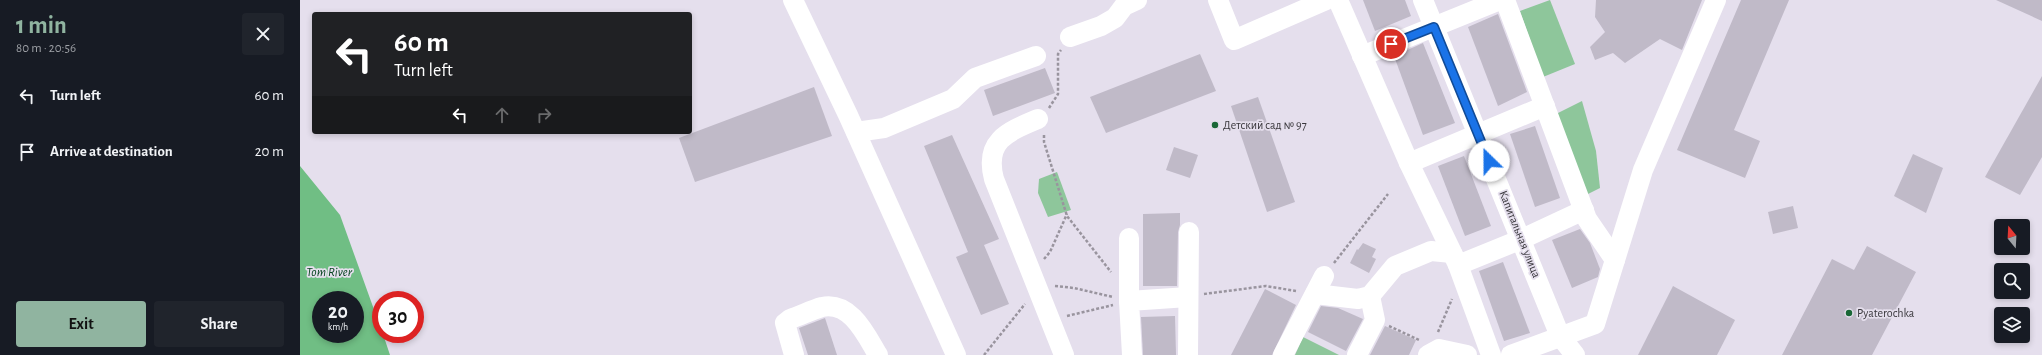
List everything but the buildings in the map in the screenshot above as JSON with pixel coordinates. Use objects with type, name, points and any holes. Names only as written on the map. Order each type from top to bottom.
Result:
[{"type":"street","points":[[793,0],[856,132],[956,355]]},
{"type":"street","points":[[1218,0],[1234,40],[1326,0]]},
{"type":"street","points":[[1338,0],[1409,163],[1457,264],[1491,355]]},
{"type":"street","name":"Капитальная улица","points":[[1423,0],[1478,136],[1522,239],[1560,336],[1575,355]]},
{"type":"street","points":[[1362,56],[1500,0]]},
{"type":"street","points":[[1505,0],[1587,219],[1615,260]]},
{"type":"street","points":[[1511,355],[1595,324],[1643,170],[1716,0]]},
{"type":"street","points":[[1070,37],[1101,26],[1115,18],[1129,2]]},
{"type":"street","points":[[856,132],[884,128],[946,102],[953,99],[975,78],[1036,56]]},
{"type":"street","points":[[1409,163],[1478,136],[1545,106]]},
{"type":"street","points":[[1041,117],[1011,130],[1000,139],[992,152],[990,165],[994,179],[1064,355]]},
{"type":"street","points":[[1315,294],[1358,300],[1370,296],[1395,266],[1431,251],[1457,264],[1522,239],[1584,210]]},
{"type":"street","points":[[1188,355],[1189,232]]},
{"type":"street","points":[[1129,238],[1129,301],[1132,355]]},
{"type":"street","points":[[1283,355],[1324,276]]},
{"type":"street","points":[[1129,301],[1188,296]]},
{"type":"street","points":[[1357,355],[1374,319],[1370,296]]},
{"type":"street","points":[[794,355],[785,323],[828,307],[842,310],[860,325],[878,355]]},
{"type":"street","points":[[1432,350],[1467,355]]},
{"type":"path","points":[[1070,37],[1058,54],[1058,94],[1041,117],[1044,142],[1067,216],[1114,276]]},
{"type":"path","points":[[1324,276],[1388,194]]},
{"type":"path","points":[[1374,319],[1432,350],[1439,331],[1457,264]]},
{"type":"path","points":[[1036,284],[1074,288],[1129,301]]},
{"type":"path","points":[[1188,296],[1266,286],[1315,294]]},
{"type":"path","points":[[1051,323],[1063,317],[1129,301]]},
{"type":"shaded area","points":[[1550,0],[1575,64],[1543,77],[1520,11]]},
{"type":"shaded area","points":[[1582,101],[1596,151],[1600,188],[1584,196],[1556,114]]},
{"type":"shaded area","points":[[1057,172],[1071,210],[1048,217],[1038,193],[1039,179]]},
{"type":"shaded area","points":[[1303,337],[1339,355],[1295,355]]},
{"type":"water","name":"Tom River","points":[[300,166],[340,215],[372,304],[372,343],[386,343],[390,355],[300,355]]},
{"type":"place","name":"Детский сад № 97","points":[[1215,125]]},
{"type":"place","name":"Pyaterochka","points":[[1849,313]]},
{"type":"route","points":[[1391,44],[1434,27],[1489,161]]}]
